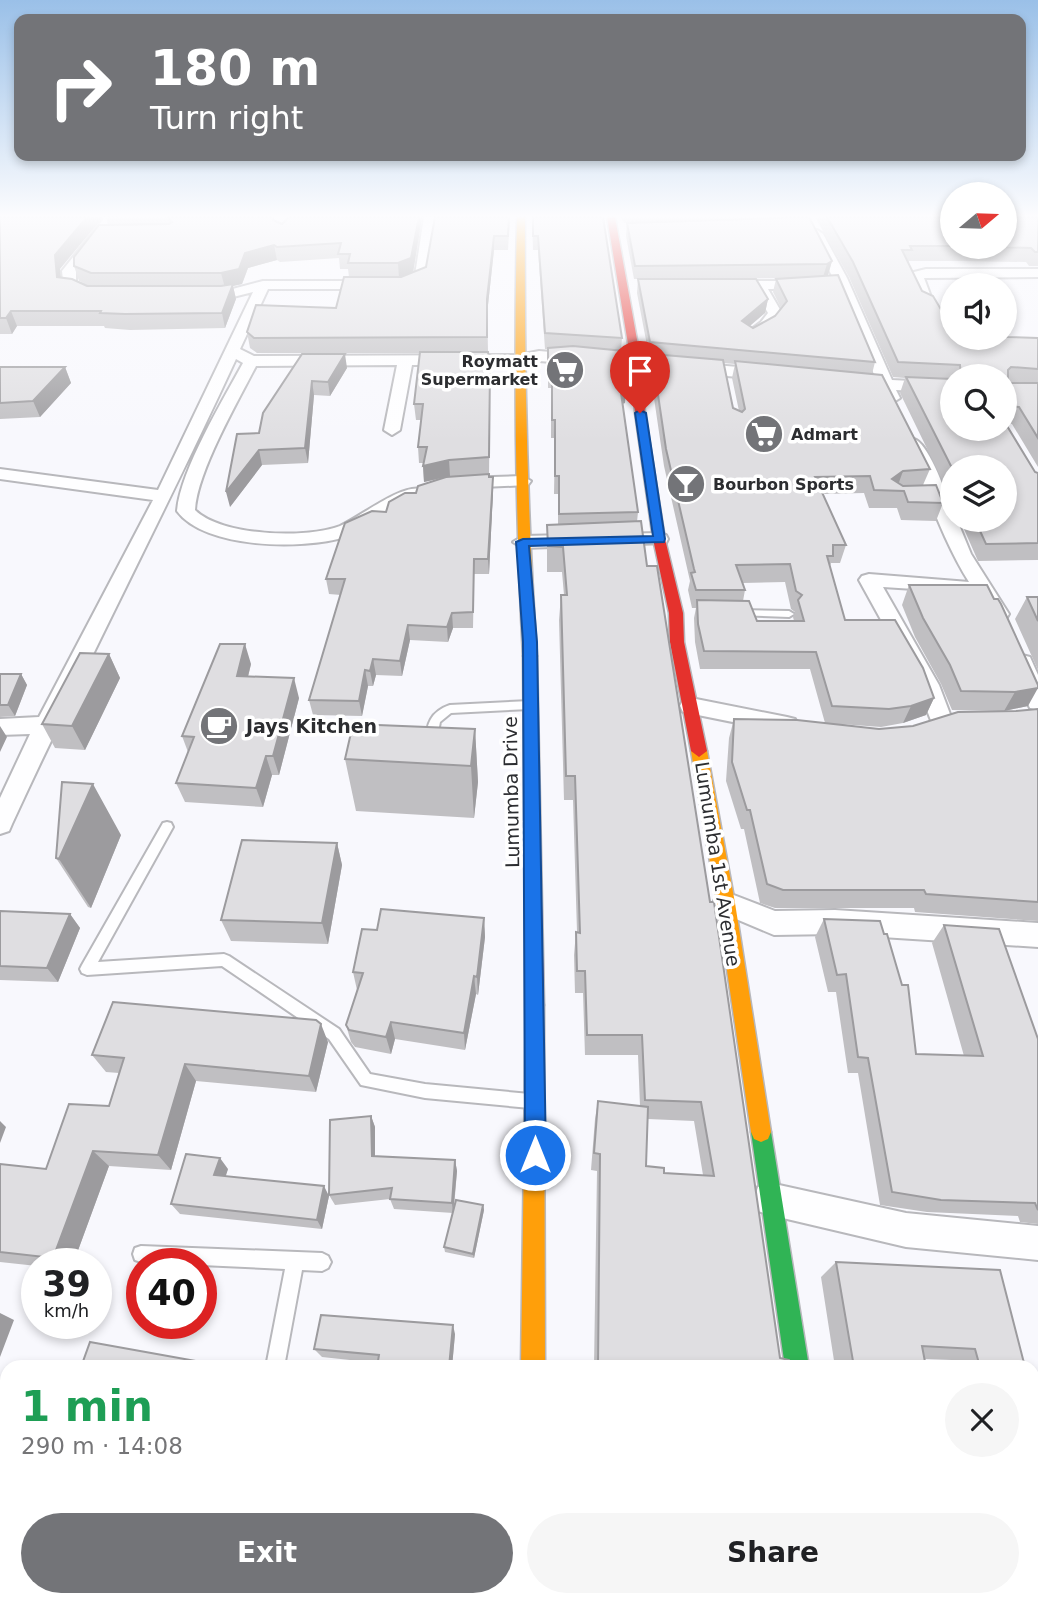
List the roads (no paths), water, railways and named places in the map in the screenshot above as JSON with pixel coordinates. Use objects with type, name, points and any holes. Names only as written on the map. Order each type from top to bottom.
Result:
[{"type":"street","points":[[87,292],[92,295],[106,295]]},
{"type":"street","points":[[188,295],[225,295],[237,292]]},
{"type":"street","points":[[0,824],[46,725],[164,496],[260,292]]},
{"type":"street","name":"Lumumba Drive","points":[[520,292],[523,542],[530,642],[536,1102],[533,1360]]},
{"type":"street","name":"Lumumba 1st Avenue","points":[[631,292],[640,413],[659,539],[682,613],[677,642],[726,903],[796,1360]]},
{"type":"street","points":[[749,336],[766,325],[775,313],[763,292]]},
{"type":"street","points":[[833,292],[897,410]]},
{"type":"street","points":[[921,292],[928,306]]},
{"type":"street","points":[[231,350],[251,361],[519,360],[539,356],[636,362],[725,376],[778,375]]},
{"type":"street","points":[[251,361],[219,422],[187,496],[186,511],[196,521],[247,535],[311,539],[336,534],[396,502],[440,486],[522,481]]},
{"type":"street","points":[[392,430],[405,361]]},
{"type":"street","points":[[845,382],[940,388]]},
{"type":"street","points":[[909,434],[931,494],[961,554],[1012,640],[1037,693]]},
{"type":"street","points":[[0,474],[164,496]]},
{"type":"street","points":[[523,542],[659,539]]},
{"type":"street","points":[[942,725],[928,685],[869,580],[982,589]]},
{"type":"street","points":[[691,706],[810,730]]},
{"type":"street","points":[[0,727],[46,725]]},
{"type":"street","points":[[726,903],[774,923],[835,922],[1038,935]]},
{"type":"street","points":[[770,1199],[906,1230],[1038,1243]]},
{"type":"lane","points":[[726,613],[789,614]]},
{"type":"lane","points":[[430,751],[433,718],[440,712],[450,709],[531,705]]},
{"type":"lane","points":[[167,827],[87,970],[224,960],[334,1034],[366,1080],[425,1091],[536,1102]]},
{"type":"lane","points":[[217,1257],[322,1262]]},
{"type":"lane","points":[[276,1360],[295,1261]]},
{"type":"place","name":"Roymatt Supermarket","points":[[565,370]]},
{"type":"place","name":"Admart","points":[[764,434]]},
{"type":"place","name":"Bourbon Sports","points":[[686,484]]},
{"type":"place","name":"Jays Kitchen","points":[[219,726]]}]
